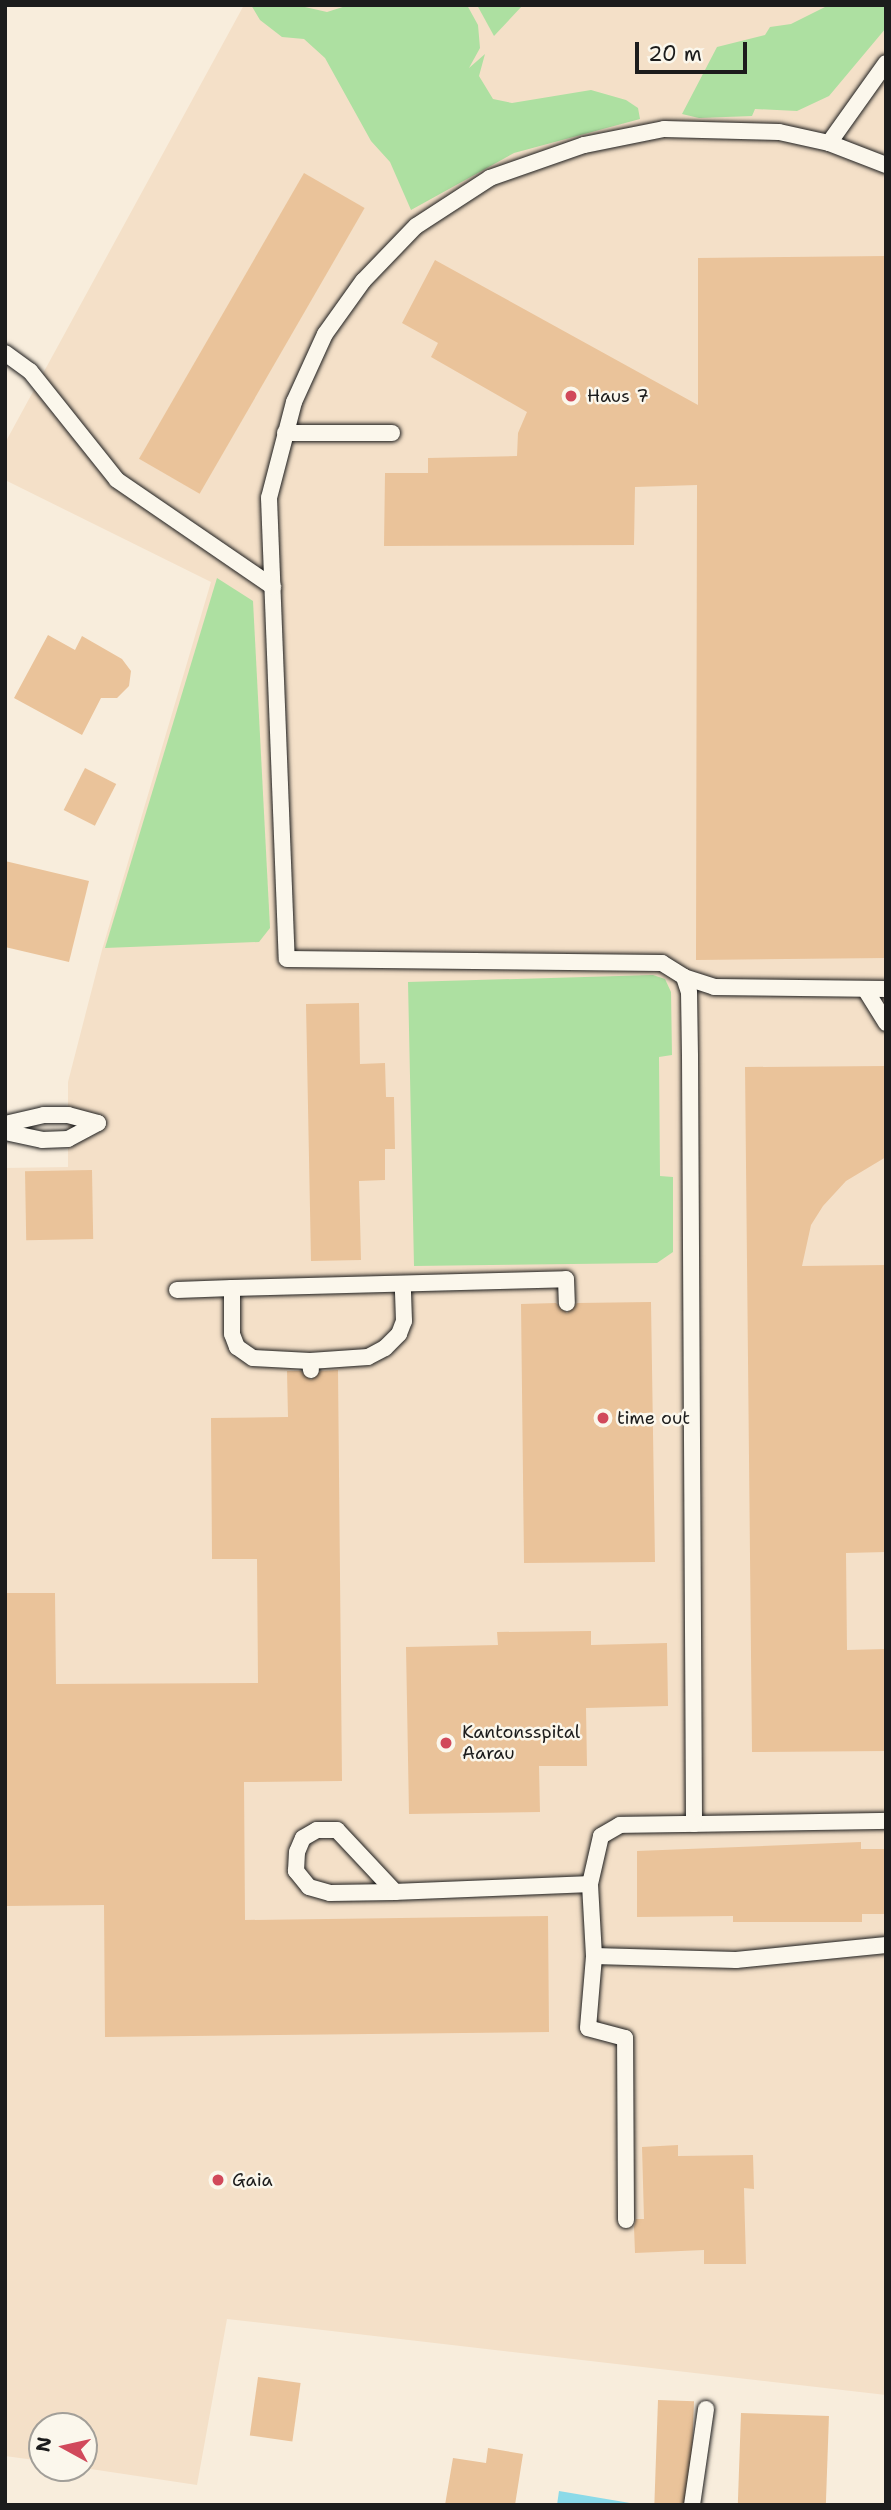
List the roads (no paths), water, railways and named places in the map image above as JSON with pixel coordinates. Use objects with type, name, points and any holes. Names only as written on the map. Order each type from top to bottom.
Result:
[{"type":"lane","points":[[829,143],[886,63]]},
{"type":"lane","points":[[886,165],[829,143],[779,132],[664,129],[584,145],[490,178],[415,226],[363,281],[325,334],[285,433],[269,498],[287,959],[662,963],[684,977],[714,987],[886,989]]},
{"type":"lane","points":[[5,353],[30,371],[117,480],[273,587]]},
{"type":"lane","points":[[285,433],[392,433]]},
{"type":"lane","points":[[684,977],[689,992],[692,1224],[694,1824]]},
{"type":"lane","points":[[865,989],[886,1023]]},
{"type":"lane","points":[[5,1124],[44,1115],[68,1115],[98,1123],[68,1139],[42,1140],[5,1132]]},
{"type":"lane","points":[[177,1290],[566,1279],[567,1303]]},
{"type":"lane","points":[[232,1288],[237,1347],[253,1358],[310,1366],[368,1357],[385,1348],[404,1321],[403,1285]]},
{"type":"lane","points":[[626,2220],[625,2038],[588,2028],[594,1956],[590,1884],[601,1836],[620,1825],[886,1821]]},
{"type":"lane","points":[[395,1892],[337,1830],[317,1830],[303,1838],[296,1852],[296,1871],[309,1887],[330,1893],[395,1892],[590,1884]]},
{"type":"lane","points":[[594,1956],[736,1959],[886,1945]]},
{"type":"lane","points":[[692,2505],[706,2409]]},
{"type":"water","points":[[559,2491],[630,2503],[557,2505]]},
{"type":"place","name":"Haus 7","points":[[571,396]]},
{"type":"place","name":"time out","points":[[603,1418]]},
{"type":"place","name":"Kantonsspital Aarau","points":[[446,1743]]},
{"type":"place","name":"Gaia","points":[[218,2180]]}]
